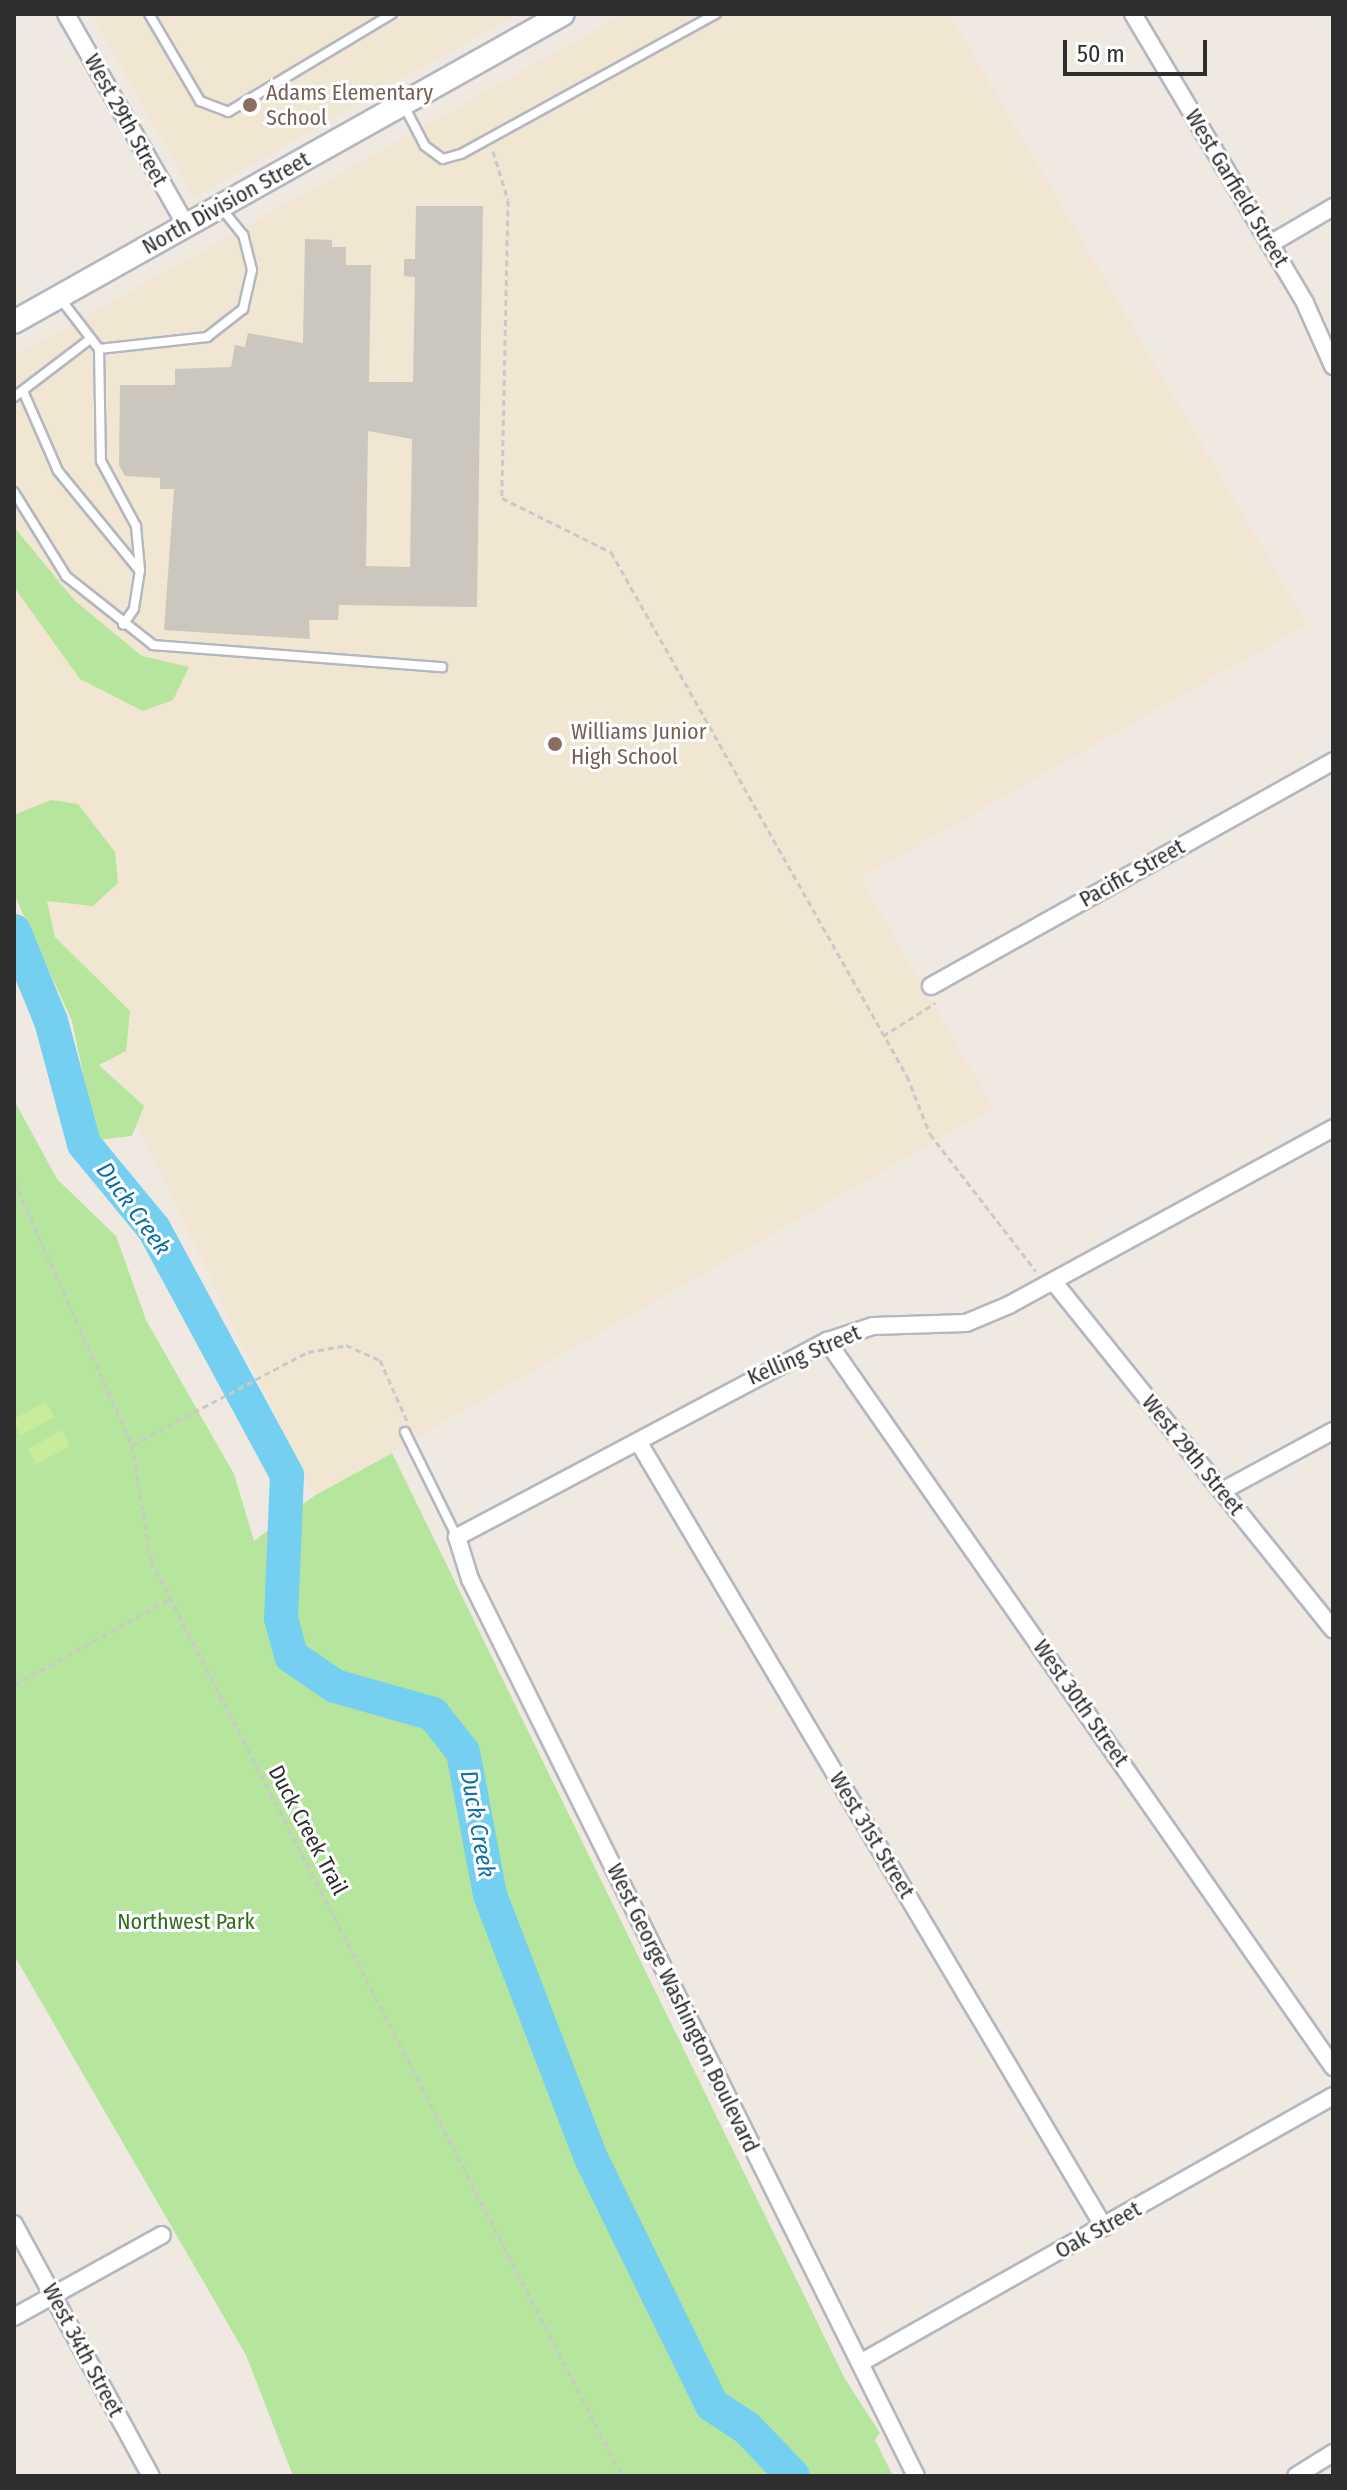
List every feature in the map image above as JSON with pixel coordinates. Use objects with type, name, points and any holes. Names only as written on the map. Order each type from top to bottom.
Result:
[{"type":"main road","name":"North Division Street","points":[[14,322],[563,14]]},
{"type":"street","name":"West 29th Street","points":[[66,14],[186,225]]},
{"type":"street","name":"West Garfield Street","points":[[1133,14],[1270,244],[1333,366]]},
{"type":"street","points":[[1270,244],[1333,207]]},
{"type":"street","name":"Pacific Street","points":[[931,986],[1333,761]]},
{"type":"street","name":"Kelling Street","points":[[457,1537],[639,1443],[754,1374],[827,1341],[873,1326],[966,1323],[1053,1281],[1333,1128]]},
{"type":"street","name":"West 29th Street","points":[[1053,1281],[1333,1629]]},
{"type":"street","name":"West 30th Street","points":[[827,1341],[1333,2067]]},
{"type":"street","points":[[1222,1491],[1333,1431]]},
{"type":"street","name":"West 31st Street","points":[[639,1443],[1104,2227]]},
{"type":"street","name":"West George Washington Boulevard","points":[[457,1537],[470,1579],[862,2362],[916,2476]]},
{"type":"street","name":"Oak Street","points":[[862,2362],[1333,2096]]},
{"type":"street","name":"West 34th Street","points":[[14,2224],[151,2476]]},
{"type":"street","points":[[14,2317],[162,2235]]},
{"type":"street","points":[[1296,2476],[1333,2453]]},
{"type":"lane","points":[[149,14],[200,101],[228,112],[392,14]]},
{"type":"lane","points":[[402,104],[425,146],[443,159],[489,139],[716,14]]},
{"type":"lane","points":[[99,349],[207,337],[243,309],[252,270],[243,235],[220,206]]},
{"type":"lane","points":[[59,297],[99,349],[101,461],[136,526],[140,570],[134,609],[123,625]]},
{"type":"lane","points":[[14,397],[90,339]]},
{"type":"lane","points":[[23,391],[58,471],[140,570]]},
{"type":"lane","points":[[14,492],[66,576],[123,625],[153,645],[442,667]]},
{"type":"lane","points":[[405,1432],[457,1537]]},
{"type":"path","points":[[489,139],[508,200],[502,498],[611,552],[883,1036],[939,1149],[1038,1273],[1053,1281]]},
{"type":"path","points":[[883,1036],[936,1006],[931,986]]},
{"type":"path","name":"Duck Creek Trail","points":[[14,1181],[132,1445],[140,1523],[169,1599],[622,2476]]},
{"type":"path","points":[[132,1445],[308,1352],[346,1345],[380,1360],[409,1414],[405,1432]]},
{"type":"path","points":[[14,1685],[169,1599]]},
{"type":"shaded area","name":"Adams Elementary School","points":[[92,14],[517,14],[194,197]]},
{"type":"shaded area","name":"Williams Junior High School","points":[[624,14],[949,14],[1307,624],[860,878],[993,1108],[314,1496],[14,864],[14,357]]},
{"type":"green space","points":[[14,527],[75,601],[142,656],[189,667],[173,700],[143,711],[80,679],[14,587]]},
{"type":"green space","points":[[51,800],[78,804],[115,852],[118,883],[93,906],[47,901],[55,937],[130,1011],[126,1051],[99,1065],[144,1106],[132,1136],[97,1140],[72,1021],[14,894],[14,815]]},
{"type":"green space","name":"Northwest Park","points":[[14,1100],[57,1179],[116,1236],[146,1320],[234,1474],[254,1541],[314,1496],[392,1453],[845,2379],[880,2433],[875,2440],[893,2476],[293,2476],[246,2355],[14,1955]]},
{"type":"green space","points":[[46,1402],[54,1417],[20,1436],[14,1419]]},
{"type":"green space","points":[[62,1430],[70,1446],[36,1464],[28,1449]]},
{"type":"building","points":[[416,206],[483,206],[477,607],[339,605],[338,620],[309,620],[310,639],[164,630],[174,489],[160,489],[160,478],[125,476],[119,465],[120,385],[175,385],[175,369],[231,367],[235,345],[245,347],[248,333],[303,343],[305,239],[332,240],[332,247],[346,247],[346,265],[371,265],[369,382],[413,382],[415,277],[404,276],[404,259],[415,259]],"holes":[[[368,431],[412,439],[410,567],[366,566]]]},
{"type":"waterway","name":"Duck Creek","points":[[14,931],[51,1021],[84,1144],[154,1229],[287,1475],[281,1618],[291,1656],[335,1686],[433,1714],[463,1752],[490,1895],[590,2156],[712,2405],[747,2428],[793,2476]]},
{"type":"place","name":"Adams Elementary School","points":[[250,105]]},
{"type":"place","name":"Williams Junior High School","points":[[555,744]]}]
